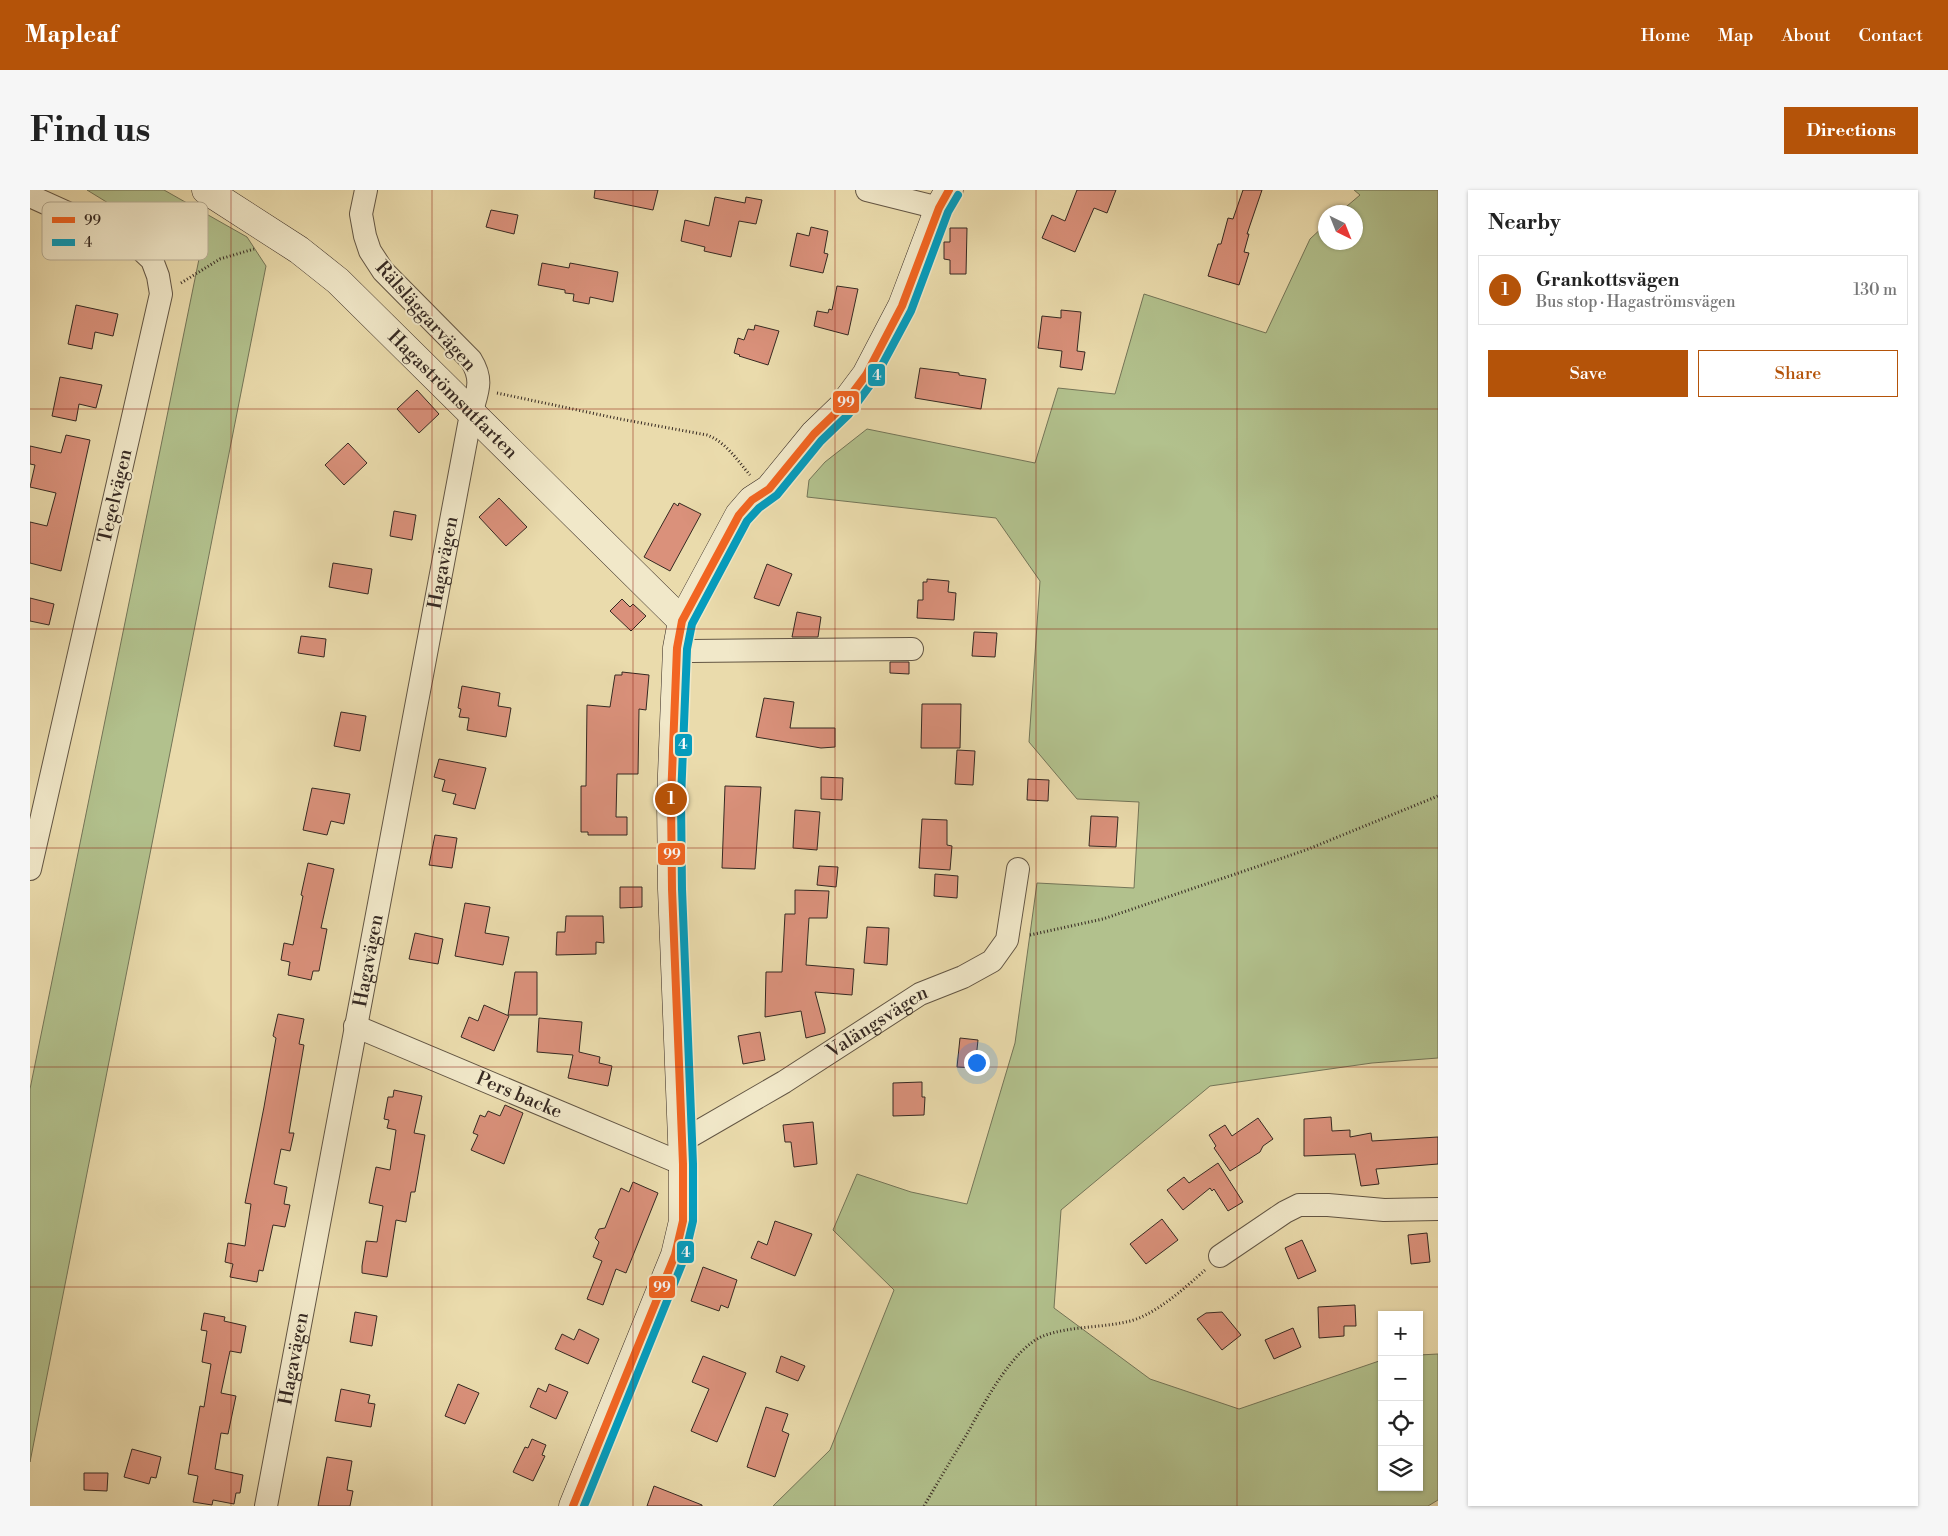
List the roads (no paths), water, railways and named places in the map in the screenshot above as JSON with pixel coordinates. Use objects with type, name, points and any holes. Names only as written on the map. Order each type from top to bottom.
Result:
[{"type":"street","name":"Hagaströmsutfarten","points":[[206,190],[299,250],[332,275],[475,401],[682,621]]},
{"type":"street","name":"Rälsläggarvägen","points":[[366,190],[361,214],[370,251],[383,271],[471,360],[479,373],[475,401]]},
{"type":"street","points":[[573,1506],[675,1255],[683,1221],[683,1152],[672,879],[671,799],[677,648],[682,621],[739,515],[752,500],[768,489],[814,434],[842,407],[866,375],[902,306],[944,199],[868,190]]},
{"type":"street","name":"Tegelvägen","points":[[30,196],[43,202]]},
{"type":"street","name":"Tegelvägen","points":[[30,869],[161,294],[158,276],[152,260]]},
{"type":"street","name":"Hagavägen","points":[[266,1506],[475,401]]},
{"type":"street","points":[[677,648],[692,651],[912,649]]},
{"type":"street","name":"Valängsvägen","points":[[683,1152],[784,1082],[920,994],[963,977],[992,961],[1007,940],[1018,869]]},
{"type":"street","name":"Pers backe","points":[[356,1026],[683,1152]]},
{"type":"street","points":[[1220,1256],[1285,1212],[1299,1205],[1328,1204],[1384,1210],[1438,1210]]},
{"type":"place","name":"Grankottsvägen","points":[[671,799]]}]
